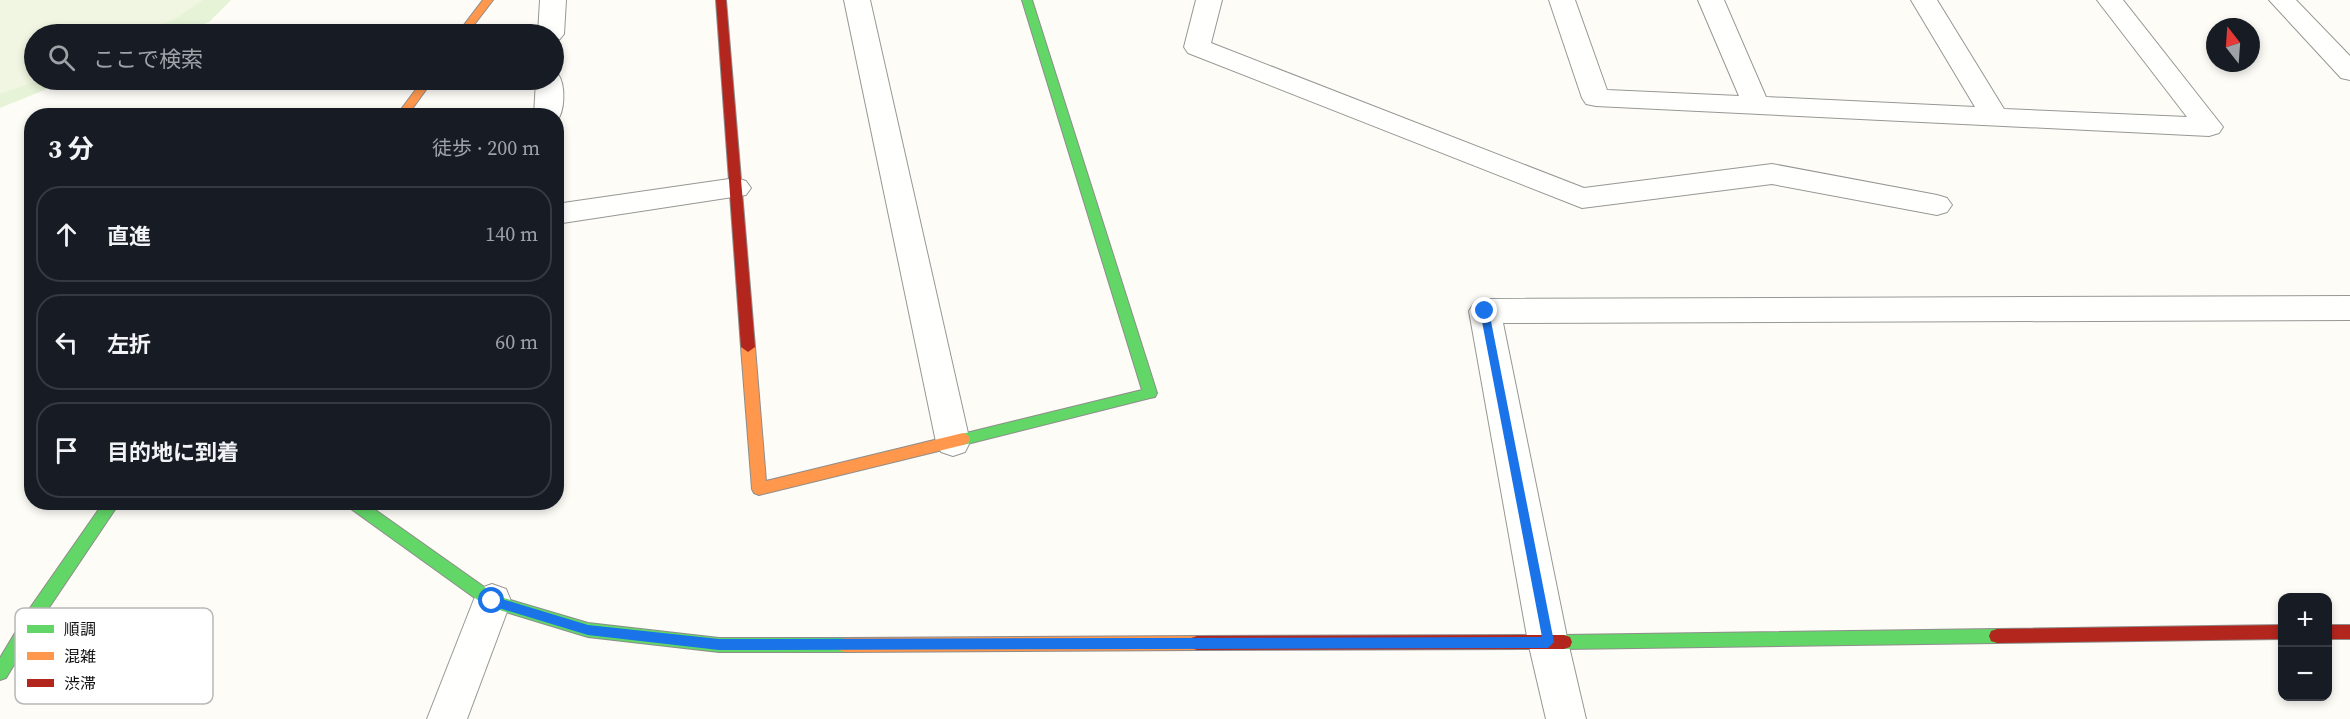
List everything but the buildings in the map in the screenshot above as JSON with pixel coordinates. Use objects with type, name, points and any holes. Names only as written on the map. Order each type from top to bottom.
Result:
[{"type":"street","points":[[470,24],[488,0]]},
{"type":"street","points":[[552,24],[553,0]]},
{"type":"street","points":[[721,0],[759,489],[1150,393],[1027,0]]},
{"type":"street","points":[[857,0],[952,442]]},
{"type":"street","points":[[1209,0],[1197,47],[1582,198],[1772,174],[1937,205]]},
{"type":"street","points":[[1562,0],[1596,98],[2209,127],[2110,0]]},
{"type":"street","points":[[1711,0],[1756,105]]},
{"type":"street","points":[[1924,0],[1995,117]]},
{"type":"street","points":[[2282,0],[2350,72]]},
{"type":"street","points":[[407,108],[420,90]]},
{"type":"street","points":[[548,108],[549,90]]},
{"type":"street","points":[[564,213],[736,189]]},
{"type":"street","points":[[1566,719],[1548,642],[1485,311],[2350,308]]},
{"type":"street","points":[[39,608],[107,510]]},
{"type":"street","points":[[363,510],[492,601],[588,630],[719,645],[1548,642],[2278,632]]},
{"type":"street","points":[[447,719],[492,601]]},
{"type":"street","points":[[2332,632],[2350,632]]},
{"type":"street","points":[[0,673],[15,648]]},
{"type":"green space","points":[[0,0],[231,0],[209,22],[204,24],[24,24],[24,90],[44,90],[0,108]]},
{"type":"green space","points":[[0,0],[203,0],[164,24],[24,24],[24,86],[0,94]]},
{"type":"traffic: fast","points":[[963,439],[1150,393],[1027,0]]},
{"type":"traffic: fast","points":[[39,608],[107,510]]},
{"type":"traffic: fast","points":[[363,510],[492,601],[588,630],[719,645],[845,645]]},
{"type":"traffic: fast","points":[[1564,642],[1997,636]]},
{"type":"traffic: fast","points":[[0,673],[15,648]]},
{"type":"traffic: slow","points":[[470,24],[488,0]]},
{"type":"traffic: slow","points":[[407,108],[420,90]]},
{"type":"traffic: slow","points":[[748,347],[759,489],[963,439]]},
{"type":"traffic: slow","points":[[845,645],[1197,643]]},
{"type":"traffic: jam","points":[[721,0],[748,347]]},
{"type":"traffic: jam","points":[[1997,636],[2278,632]]},
{"type":"traffic: jam","points":[[2332,632],[2350,632]]},
{"type":"traffic: jam","points":[[1197,643],[1564,642]]},
{"type":"route","points":[[492,601],[588,630],[719,645],[1548,642],[1485,311]]}]
